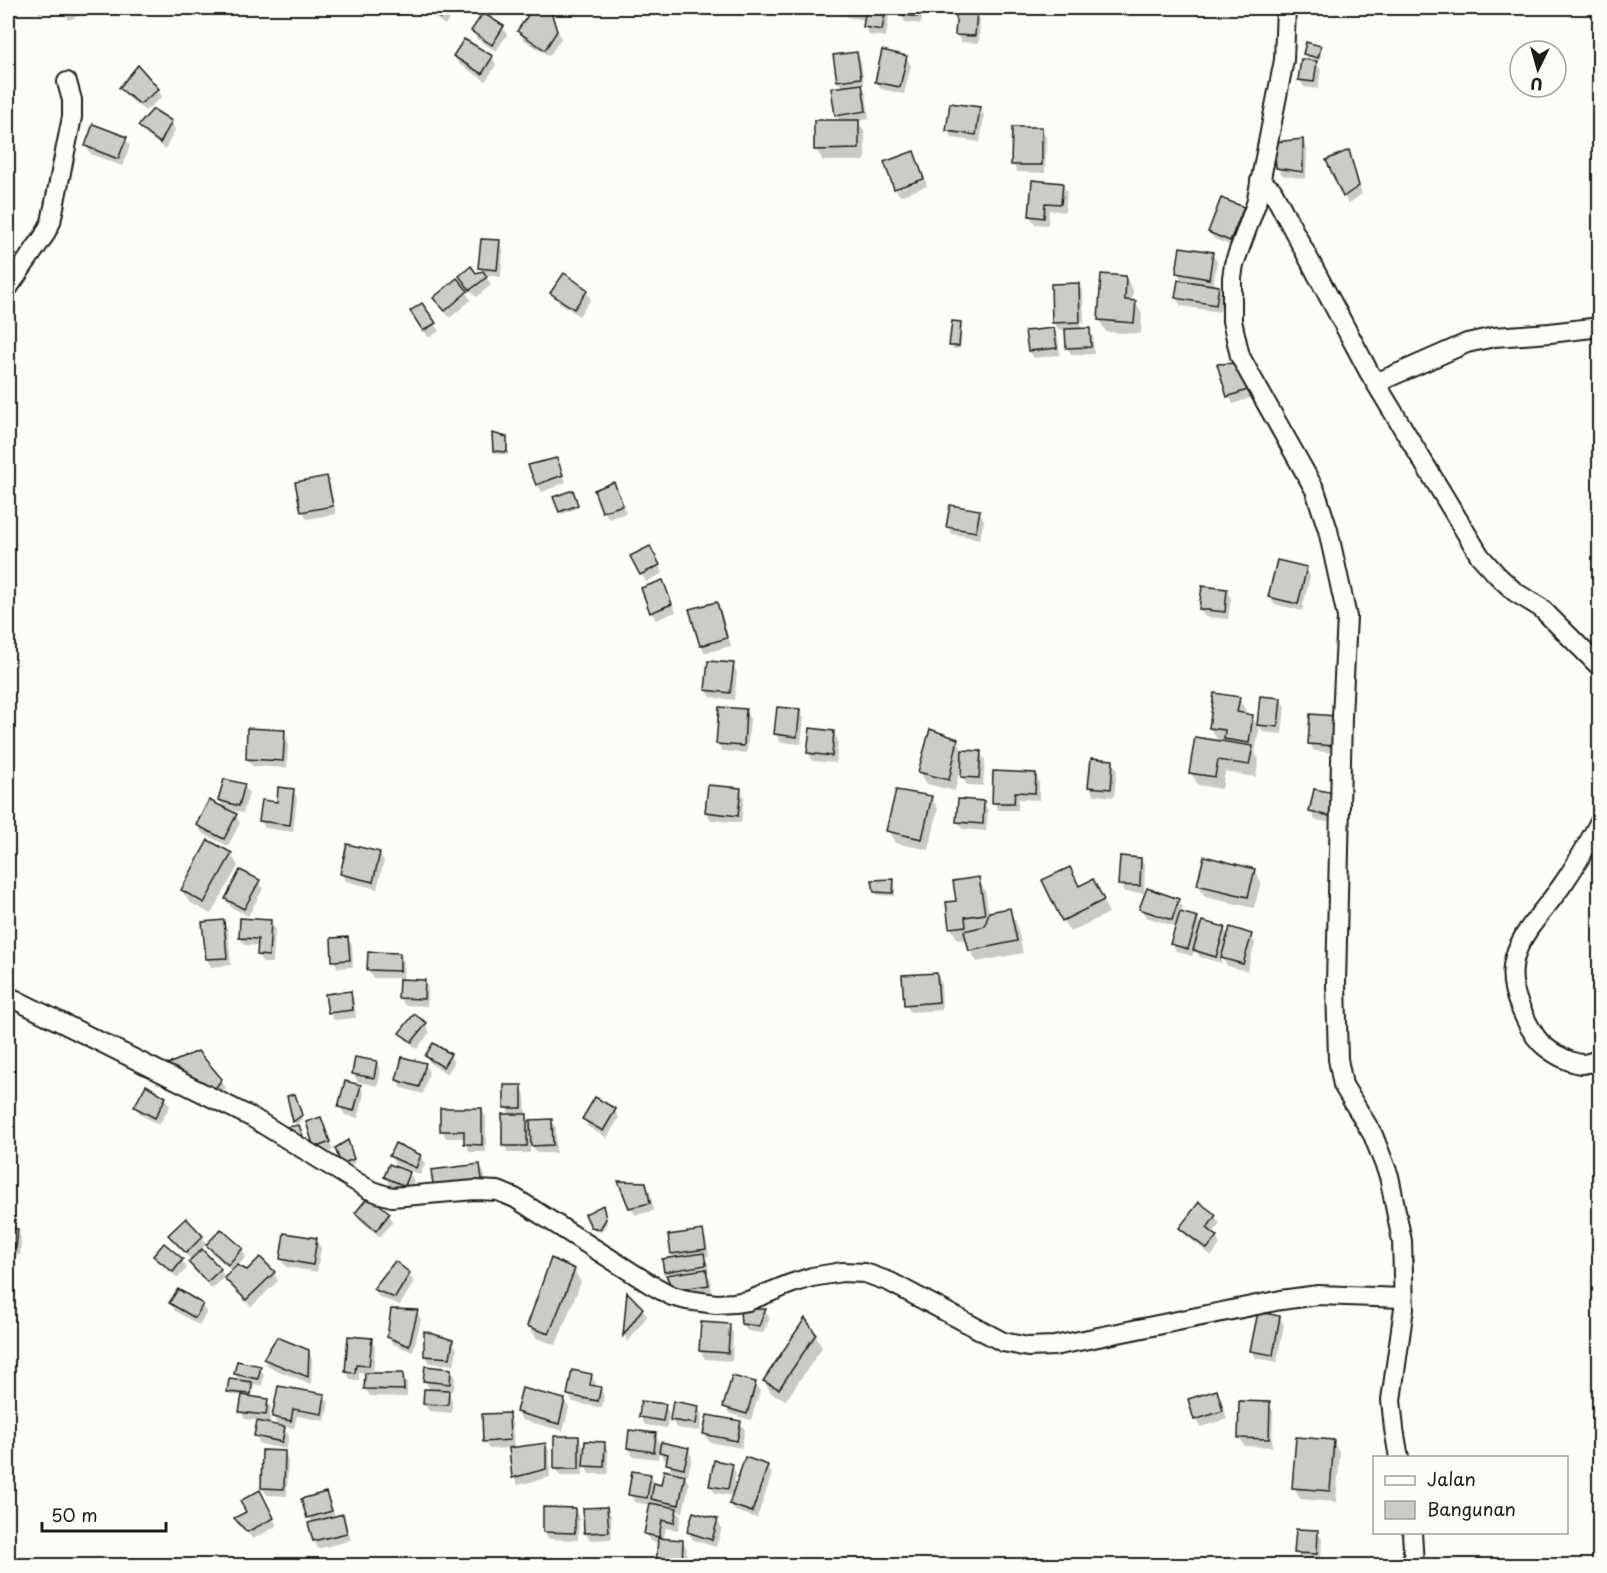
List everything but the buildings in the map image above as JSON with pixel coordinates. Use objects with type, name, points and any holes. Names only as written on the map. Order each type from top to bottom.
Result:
[{"type":"street","points":[[1286,8],[1284,60],[1254,212],[1234,264],[1232,321],[1240,356],[1315,490],[1323,511],[1347,617],[1342,717],[1336,984],[1338,1059],[1343,1084],[1373,1135],[1389,1176],[1402,1241],[1404,1308],[1391,1400],[1399,1456]]},
{"type":"street","points":[[8,288],[51,222],[72,117],[72,100],[67,82]]},
{"type":"street","points":[[1260,181],[1272,190],[1376,383],[1480,556],[1515,592],[1541,608],[1599,667]]},
{"type":"street","points":[[1376,383],[1467,343],[1494,337],[1599,327]]},
{"type":"street","points":[[1599,821],[1564,882],[1519,943],[1512,980],[1516,998],[1530,1028],[1551,1052],[1582,1064],[1599,1059]]},
{"type":"street","points":[[8,996],[253,1118],[368,1189],[392,1197],[475,1190],[498,1191],[515,1198],[650,1284],[672,1296],[687,1300],[716,1304],[748,1301],[812,1277],[842,1272],[865,1273],[890,1282],[1003,1342],[1028,1347],[1054,1346],[1281,1300],[1318,1296],[1403,1298]]},
{"type":"street","points":[[1412,1534],[1414,1566]]}]
